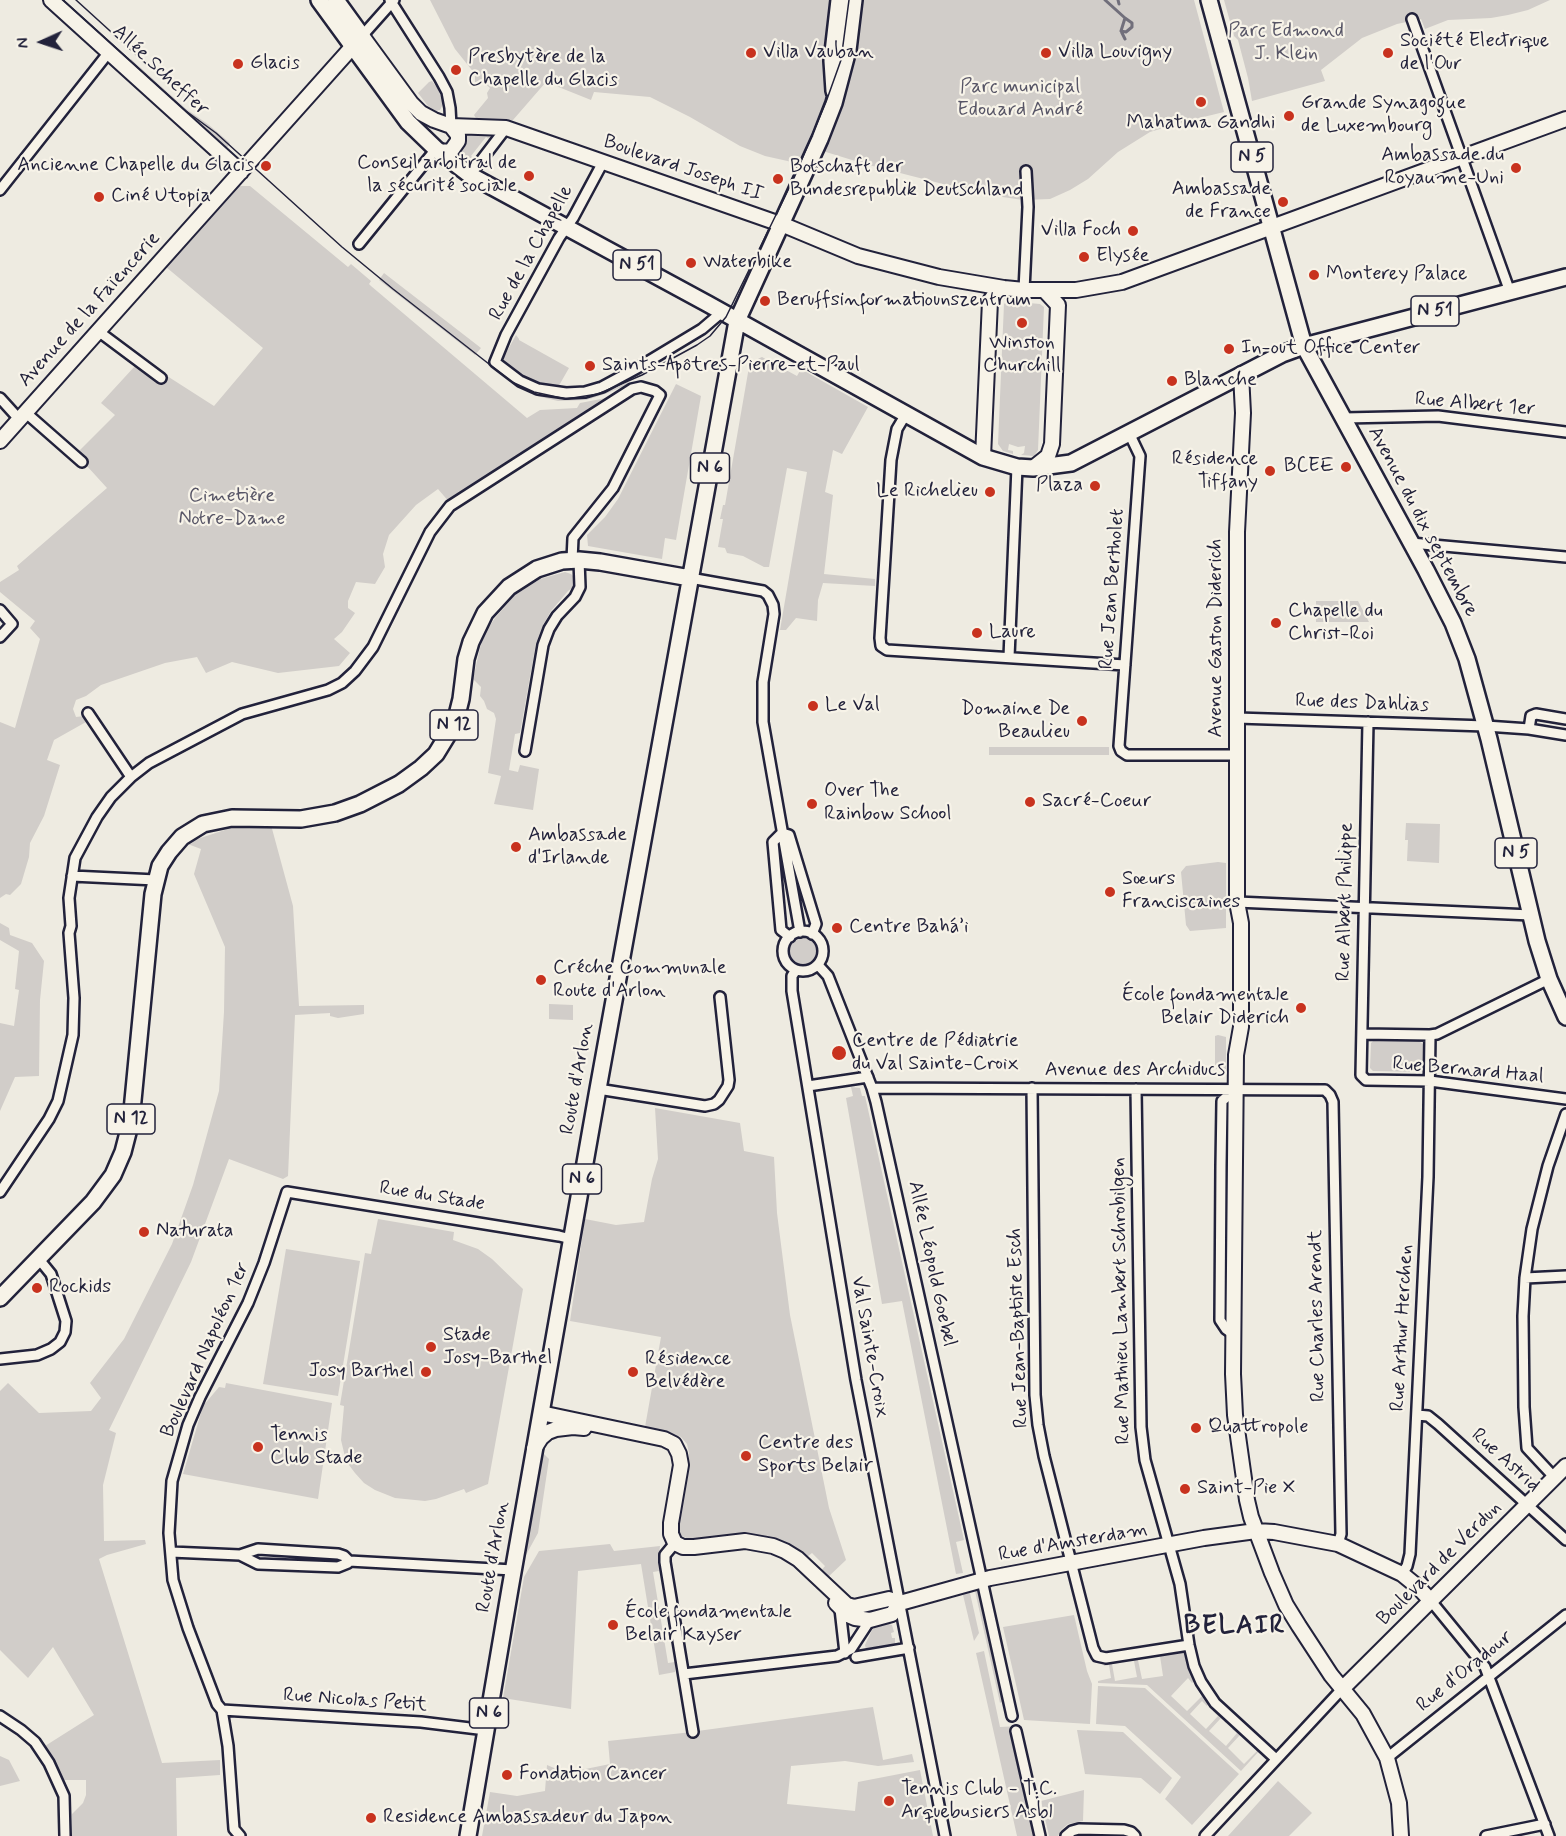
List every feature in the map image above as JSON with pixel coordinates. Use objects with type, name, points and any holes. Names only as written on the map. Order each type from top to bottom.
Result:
[{"type":"main road","name":"N 6","points":[[834,103],[835,86],[832,61],[839,0]]},
{"type":"main road","name":"N 6","points":[[690,578],[737,321],[820,139],[834,103],[848,50],[854,0]]},
{"type":"main road","name":"N 5","points":[[1209,0],[1304,346]]},
{"type":"main road","name":"N 51","points":[[324,1],[358,41],[402,114],[436,149],[470,175],[563,233],[708,304],[983,457],[1017,467],[1033,468],[1071,463],[1241,374],[1304,346],[1566,278]]},
{"type":"main road","name":"Avenue du dix septembre","points":[[1304,346],[1453,623],[1467,659],[1486,726]]},
{"type":"main road","name":"N 12","points":[[0,1298],[93,1202],[113,1175],[123,1152],[131,1121],[154,887],[160,866],[182,837],[203,824],[232,818],[301,819],[335,813],[360,804],[399,784],[421,768],[448,736],[459,711],[466,659],[476,629],[485,613],[509,587],[537,569],[552,563],[576,560],[690,578]]},
{"type":"main road","name":"Route d'Arlon","points":[[468,1836],[597,1089],[690,578]]},
{"type":"main road","name":"N 5","points":[[1486,726],[1531,915],[1549,979],[1566,1017]]},
{"type":"street","name":"Allée Scheffer","points":[[51,0],[241,172]]},
{"type":"street","points":[[358,41],[392,1],[447,92],[450,108],[448,125]]},
{"type":"street","points":[[1412,20],[1510,292]]},
{"type":"street","name":"Boulevard Joseph II","points":[[358,41],[421,113],[448,125],[506,128],[781,224],[858,256],[910,271],[1024,290],[1076,290],[1122,282],[1566,119]]},
{"type":"street","name":"Avenue de la Faïencerie","points":[[0,441],[358,41]]},
{"type":"street","points":[[2,183],[109,52]]},
{"type":"street","points":[[436,149],[451,151],[458,141],[458,135],[448,125]]},
{"type":"street","points":[[436,149],[432,135],[435,130],[448,125]]},
{"type":"street","points":[[470,175],[506,128]]},
{"type":"street","points":[[359,244],[436,149]]},
{"type":"street","name":"Rue de la Chapelle","points":[[603,162],[506,335],[495,362],[520,381],[538,389],[558,393],[585,392],[616,380],[702,329],[722,312]]},
{"type":"street","points":[[1024,290],[1028,207],[1026,171]]},
{"type":"street","points":[[983,457],[990,301],[1004,288]]},
{"type":"street","points":[[1033,468],[1048,456],[1053,442],[1058,305],[1045,291]]},
{"type":"street","points":[[98,331],[161,378]]},
{"type":"street","name":"Avenue Gaston Diderich","points":[[1241,374],[1243,414],[1237,532],[1237,902],[1241,923],[1241,1028],[1236,1055],[1236,1089],[1228,1166],[1227,1246],[1233,1334],[1233,1374],[1241,1466],[1256,1531],[1286,1605],[1342,1689],[1363,1714],[1387,1758],[1398,1803],[1401,1836]]},
{"type":"street","points":[[0,1192],[49,1119],[58,1101],[72,1035],[74,998],[69,898],[75,858],[97,817],[111,797],[149,763],[242,714],[328,690],[342,683],[354,672],[373,647],[430,532],[450,506],[632,389],[646,388],[660,395],[613,488],[576,532],[572,546],[580,588],[575,597],[557,616],[543,645],[525,751]]},
{"type":"street","points":[[0,398],[22,415]]},
{"type":"street","points":[[906,414],[897,429],[891,460],[881,646],[887,650],[1125,665]]},
{"type":"street","name":"Avenue de la Faïencerie","points":[[22,415],[82,462]]},
{"type":"street","name":"Rue Albert 1er","points":[[1344,418],[1438,416],[1566,432]]},
{"type":"street","name":"Rue Jean Bertholet","points":[[1129,433],[1140,456],[1119,746],[1121,751],[1127,754],[1150,756],[1237,755]]},
{"type":"street","points":[[1009,657],[1017,467]]},
{"type":"street","points":[[1411,543],[1566,557]]},
{"type":"street","name":"Val Sainte-Croix","points":[[690,578],[763,591],[771,601],[774,614],[763,682],[763,722],[800,932]]},
{"type":"street","points":[[0,610],[12,624],[0,637]]},
{"type":"street","points":[[88,713],[131,777]]},
{"type":"street","points":[[1529,729],[1531,716],[1536,714],[1566,719]]},
{"type":"street","name":"Rue des Dahlias","points":[[1237,718],[1486,726],[1529,729],[1566,735]]},
{"type":"street","name":"Rue Albert Philippe","points":[[1366,1080],[1361,1075],[1368,722]]},
{"type":"street","name":"Val Sainte-Croix","points":[[782,833],[789,835],[816,924],[812,934],[818,938],[823,951],[818,965]]},
{"type":"street","name":"Val Sainte-Croix","points":[[782,833],[773,842],[781,930],[790,937],[785,944],[785,959],[796,970],[792,976],[791,985],[856,1380],[945,1836]]},
{"type":"street","points":[[72,876],[154,887]]},
{"type":"street","points":[[1237,902],[1531,915]]},
{"type":"street","points":[[790,937],[800,932],[812,934]]},
{"type":"street","points":[[796,970],[808,971],[818,965]]},
{"type":"street","name":"Allée Léopold Goebel","points":[[818,965],[828,976],[872,1088],[1012,1716]]},
{"type":"street","points":[[1362,1034],[1437,1034],[1549,979]]},
{"type":"street","points":[[597,1089],[705,1106],[714,1104],[728,1086],[729,1080],[720,997]]},
{"type":"street","name":"Rue Arthur Herchen","points":[[1402,1574],[1410,1554],[1428,1189],[1430,1035]]},
{"type":"street","points":[[808,1086],[868,1077]]},
{"type":"street","name":"Rue Bernard Haal","points":[[1366,1080],[1431,1081],[1566,1099]]},
{"type":"street","name":"Avenue des Archiducs","points":[[872,1088],[1325,1090]]},
{"type":"street","name":"Rue Jean-Baptiste Esch","points":[[1032,1088],[1035,1395],[1038,1425],[1093,1648],[1097,1656],[1106,1658],[1189,1645]]},
{"type":"street","name":"Rue Mathieu Lambert Schrobilgen","points":[[1136,1089],[1141,1427],[1145,1460],[1180,1584],[1194,1666],[1215,1703],[1276,1759]]},
{"type":"street","name":"Rue Charles Arendt","points":[[1325,1090],[1333,1102],[1341,1534],[1338,1544]]},
{"type":"street","points":[[1554,1477],[1527,1448],[1523,1316],[1525,1278],[1532,1229],[1548,1166],[1566,1114]]},
{"type":"street","name":"Rue du Stade","points":[[287,1192],[571,1239]]},
{"type":"street","name":"Boulevard Napoléon 1er","points":[[240,1836],[234,1829],[228,1746],[222,1710],[188,1628],[173,1580],[169,1533],[173,1475],[200,1397],[248,1303],[264,1263],[287,1192]]},
{"type":"street","points":[[0,1359],[37,1355],[60,1342],[65,1332],[66,1321],[51,1274],[38,1258]]},
{"type":"street","points":[[1525,1278],[1566,1276]]},
{"type":"street","points":[[540,1413],[664,1439],[674,1444],[681,1465],[671,1523],[675,1543],[683,1547],[745,1542],[773,1546],[798,1559],[847,1605],[854,1607],[889,1599],[900,1604],[892,1614],[870,1620],[855,1618],[840,1609],[820,1581]]},
{"type":"street","name":"Rue Astrid","points":[[1417,1415],[1428,1416],[1438,1424],[1566,1540]]},
{"type":"street","points":[[534,1449],[541,1438],[556,1429],[573,1427],[628,1432]]},
{"type":"street","name":"Boulevard de Verdun","points":[[1342,1689],[1566,1466]]},
{"type":"street","name":"Rue d'Amsterdam","points":[[900,1604],[982,1580],[1256,1531],[1327,1540],[1338,1544],[1402,1574],[1431,1601]]},
{"type":"street","points":[[675,1543],[665,1555],[664,1562],[693,1732]]},
{"type":"street","points":[[171,1552],[240,1555],[258,1549],[338,1554],[349,1561],[513,1570]]},
{"type":"street","points":[[240,1555],[258,1564],[338,1568],[349,1561]]},
{"type":"street","points":[[1431,1601],[1490,1676],[1549,1836]]},
{"type":"street","points":[[840,1609],[845,1653]]},
{"type":"street","name":"Rue d'Oradour","points":[[1387,1758],[1566,1615]]},
{"type":"street","points":[[684,1674],[837,1656],[845,1653],[857,1642],[870,1620]]},
{"type":"street","points":[[856,1657],[909,1648]]},
{"type":"street","points":[[1205,1836],[1342,1689]]},
{"type":"street","points":[[998,1707],[1010,1704]]},
{"type":"street","name":"Rue Nicolas Petit","points":[[222,1710],[421,1722],[486,1730]]},
{"type":"street","points":[[0,1716],[35,1742],[69,1796],[64,1836]]},
{"type":"street","points":[[1016,1731],[1040,1836]]},
{"type":"street","points":[[1008,1748],[1020,1746]]},
{"type":"street","points":[[1486,1836],[1545,1824]]},
{"type":"street","points":[[1066,1836],[1078,1829],[1124,1830],[1135,1836]]},
{"type":"green space","name":"Parc municipal Edouard André","points":[[430,0],[1194,0],[1224,112],[1150,132],[1118,152],[1088,179],[1070,190],[1050,199],[1023,200],[982,194],[826,152],[792,162],[765,156],[740,146],[650,97],[594,92],[591,100],[546,82],[513,120],[477,120],[474,115],[488,98],[487,93],[490,88],[483,82],[475,84],[475,74],[455,49]]},
{"type":"green space","name":"Parc Edmond J. Klein","points":[[1224,0],[1550,0],[1528,10],[1508,15],[1448,20],[1425,29],[1421,19],[1397,24],[1362,38],[1321,70],[1325,81],[1252,101],[1238,40],[1234,36]]},
{"type":"green space","points":[[131,59],[185,108],[230,143],[225,151],[128,63]]},
{"type":"green space","points":[[432,81],[438,89],[443,104],[440,110],[436,111],[428,106],[418,93]]},
{"type":"green space","points":[[464,133],[502,134],[495,143],[486,137],[471,156],[479,163],[476,167],[456,154]]},
{"type":"green space","name":"Cimetière Notre-Dame","points":[[239,186],[250,186],[348,267],[351,264],[371,281],[369,284],[371,286],[527,418],[540,410],[577,408],[580,403],[606,398],[631,387],[450,503],[438,489],[416,505],[389,535],[383,554],[385,567],[375,584],[356,582],[348,601],[348,608],[355,613],[342,632],[334,639],[350,653],[339,666],[278,673],[232,662],[206,673],[197,657],[165,663],[101,685],[76,700],[73,709],[76,717],[84,716],[86,722],[54,740],[47,760],[60,765],[44,816],[30,843],[29,857],[21,884],[10,895],[6,894],[0,898],[0,722],[15,728],[40,639],[30,628],[35,621],[0,592],[0,582],[19,570],[17,566],[107,488],[76,454],[115,415],[101,403],[135,366],[158,382],[164,374],[214,406],[263,348],[166,267]]},
{"type":"green space","points":[[384,273],[481,348],[475,355],[379,280]]},
{"type":"green space","points":[[1007,301],[1040,304],[1044,307],[1038,450],[1034,456],[1021,455],[1024,453],[1025,446],[1018,447],[1009,444],[1008,450],[1013,451],[1013,454],[1003,451],[998,444],[1004,304]]},
{"type":"green space","points":[[516,335],[519,340],[569,368],[557,389],[541,386],[523,378],[501,362]]},
{"type":"green space","points":[[762,357],[797,376],[801,369],[868,407],[842,454],[833,450],[825,492],[833,495],[824,574],[875,579],[875,586],[823,583],[818,600],[817,621],[796,618],[786,630],[780,630],[807,472],[787,468],[769,567],[764,567],[743,556],[727,553],[725,548],[718,547],[723,519],[720,519],[723,505],[725,505],[749,367],[751,362]]},
{"type":"green space","points":[[626,377],[629,384],[586,400],[558,401],[533,395],[535,390],[558,396]]},
{"type":"green space","points":[[676,384],[701,396],[676,540],[665,538],[662,559],[588,546],[587,535],[605,517],[618,499]]},
{"type":"green space","points":[[565,572],[574,577],[575,586],[551,611],[536,643],[520,733],[515,734],[509,770],[518,772],[520,765],[539,769],[533,810],[494,804],[501,776],[488,773],[496,719],[480,696],[481,687],[473,679],[480,648],[485,633],[515,595],[540,579]]},
{"type":"green space","points":[[1316,601],[1358,601],[1369,622],[1316,622]]},
{"type":"green space","points":[[989,747],[1109,747],[1109,755],[989,755]]},
{"type":"green space","points":[[1406,823],[1440,824],[1439,863],[1407,861]]},
{"type":"green space","points":[[271,825],[293,906],[299,1006],[364,1005],[364,1014],[338,1018],[330,1016],[330,1013],[295,1015],[288,1176],[283,1179],[229,1159],[191,1262],[109,1430],[116,1433],[103,1485],[104,1541],[145,1540],[146,1544],[99,1559],[162,1763],[220,1760],[220,1775],[176,1778],[177,1836],[72,1836],[72,1814],[83,1803],[86,1795],[86,1780],[62,1780],[45,1746],[94,1715],[53,1647],[28,1678],[0,1650],[0,1391],[8,1383],[39,1413],[91,1411],[101,1398],[90,1383],[124,1339],[172,1244],[193,1185],[219,1091],[225,947],[194,874],[201,849],[185,843],[231,828]]},
{"type":"green space","points":[[1226,863],[1226,928],[1190,931],[1186,925],[1181,872],[1186,866]]},
{"type":"green space","points":[[0,923],[9,928],[10,935],[32,943],[44,961],[40,1000],[39,1076],[15,1077],[0,1111],[0,1023],[14,1026],[19,990],[15,989],[19,951],[0,940]]},
{"type":"green space","points":[[803,936],[813,941],[818,951],[813,961],[803,966],[793,961],[788,951],[793,941]]},
{"type":"green space","points":[[549,1004],[573,1005],[573,1020],[549,1019]]},
{"type":"green space","points":[[1215,1036],[1226,1037],[1226,1069],[1215,1069]]},
{"type":"green space","points":[[1374,1040],[1419,1041],[1424,1045],[1424,1069],[1421,1072],[1373,1071],[1370,1068],[1371,1043]]},
{"type":"green space","points":[[851,1087],[860,1088],[862,1096],[865,1096],[964,1540],[956,1542],[963,1573],[956,1574],[902,1301],[882,1304],[846,1098],[853,1096]]},
{"type":"green space","points":[[655,1108],[740,1123],[744,1151],[774,1157],[777,1213],[790,1315],[829,1508],[846,1560],[827,1578],[821,1571],[825,1566],[812,1553],[807,1557],[776,1540],[744,1535],[693,1541],[682,1536],[679,1531],[679,1514],[688,1466],[687,1444],[681,1437],[670,1432],[645,1427],[661,1337],[570,1321],[585,1219],[616,1225],[644,1222],[658,1159]]},
{"type":"green space","name":"Stade Josy-Barthel","points":[[378,1219],[454,1232],[453,1240],[478,1249],[492,1259],[523,1289],[488,1484],[466,1493],[464,1489],[425,1501],[395,1498],[364,1483],[346,1461],[341,1440],[344,1406],[340,1405],[365,1253],[371,1254]]},
{"type":"green space","points":[[286,1249],[360,1261],[338,1396],[263,1384]]},
{"type":"green space","name":"Tennis Club Stade","points":[[226,1383],[332,1403],[318,1499],[183,1474],[203,1406],[219,1387],[225,1388]]},
{"type":"green space","points":[[542,1452],[549,1459],[538,1533],[524,1555]]},
{"type":"green space","points":[[610,1544],[614,1551],[660,1546],[659,1571],[653,1572],[668,1663],[675,1662],[675,1672],[659,1675],[641,1564],[578,1571],[571,1709],[503,1698],[524,1577],[539,1551]]},
{"type":"green space","points":[[981,1590],[1006,1699],[1000,1703],[975,1591]]},
{"type":"green space","points":[[970,1593],[979,1633],[974,1641],[963,1595]]},
{"type":"green space","points":[[1074,1615],[1092,1684],[1090,1724],[1024,1720],[1003,1627]]},
{"type":"green space","points":[[886,1623],[892,1625],[894,1632],[891,1633],[892,1638],[895,1638],[895,1645],[866,1649],[865,1645],[872,1630],[879,1624],[886,1625]]},
{"type":"green space","points":[[984,1651],[1000,1727],[1021,1726],[1022,1732],[1018,1732],[1036,1836],[1017,1836],[976,1653]]},
{"type":"green space","points":[[1182,1651],[1187,1655],[1196,1679],[1192,1683],[1188,1678],[1171,1696],[1187,1711],[1202,1696],[1198,1690],[1200,1688],[1210,1702],[1207,1706],[1202,1701],[1190,1714],[1206,1729],[1218,1716],[1213,1711],[1216,1709],[1228,1721],[1226,1723],[1221,1718],[1209,1731],[1226,1746],[1237,1733],[1232,1729],[1235,1726],[1247,1738],[1246,1740],[1240,1735],[1228,1748],[1244,1764],[1257,1751],[1252,1746],[1254,1744],[1260,1750],[1241,1771],[1147,1685],[1098,1683],[1098,1681],[1111,1678],[1109,1665],[1104,1666],[1103,1662],[1118,1660],[1119,1663],[1112,1664],[1115,1681],[1137,1677],[1134,1661],[1130,1661],[1130,1658],[1144,1656],[1138,1660],[1142,1679],[1163,1676],[1160,1656],[1153,1657],[1153,1654]]},
{"type":"green space","points":[[1098,1686],[1145,1688],[1239,1774],[1192,1825],[1165,1799],[1181,1777],[1125,1726],[1096,1724]]},
{"type":"green space","points":[[873,1707],[883,1760],[912,1754],[914,1762],[878,1766],[845,1761],[791,1766],[787,1804],[855,1811],[858,1782],[920,1770],[933,1836],[482,1836],[490,1792],[517,1796],[545,1791],[547,1765],[566,1773],[610,1764],[608,1741]]},
{"type":"green space","points":[[1077,1730],[1123,1732],[1172,1778],[1160,1794],[1141,1778],[1085,1774]]},
{"type":"green space","points":[[0,1756],[9,1760],[20,1781],[0,1786]]},
{"type":"green space","points":[[1278,1781],[1312,1813],[1289,1836],[1228,1836]]},
{"type":"green space","points":[[1084,1790],[1083,1821],[1068,1824],[1058,1836],[1049,1836],[1041,1801]]},
{"type":"waterway","points":[[1105,0],[1125,18],[1121,31],[1125,39]]},
{"type":"waterway","points":[[1118,0],[1119,4]]},
{"type":"waterway","points":[[1121,31],[1126,32],[1132,27],[1132,23],[1125,18]]},
{"type":"tram line","points":[[63,0],[186,111],[216,133],[342,247],[393,289],[512,382],[534,392],[566,399],[598,394],[642,375],[697,345],[710,336],[726,317],[794,178],[826,102],[841,60],[849,0]]},
{"type":"tram line","points":[[76,0],[153,70]]},
{"type":"place","name":"Villa Vauban","points":[[751,53]]},
{"type":"place","name":"Villa Louvigny","points":[[1046,53]]},
{"type":"place","name":"Société Electrique de l'Our","points":[[1388,53]]},
{"type":"place","name":"Glacis","points":[[238,64]]},
{"type":"place","name":"Presbytère de la Chapelle du Glacis","points":[[456,70]]},
{"type":"place","name":"Mahatma Gandhi","points":[[1201,102]]},
{"type":"place","name":"Grande Synagogue de Luxembourg","points":[[1289,116]]},
{"type":"place","name":"Ancienne Chapelle du Glacis","points":[[266,166]]},
{"type":"place","name":"Ambassade du Royaume-Uni","points":[[1516,168]]},
{"type":"place","name":"Conseil arbitral de la sécurité sociale","points":[[529,176]]},
{"type":"place","name":"Botschaft der Bundesrepublik Deutschland","points":[[778,179]]},
{"type":"place","name":"Ciné Utopia","points":[[99,197]]},
{"type":"place","name":"Ambassade de France","points":[[1283,202]]},
{"type":"place","name":"Villa Foch","points":[[1133,231]]},
{"type":"place","name":"Elysée","points":[[1084,257]]},
{"type":"place","name":"Waterbike","points":[[691,263]]},
{"type":"place","name":"Monterey Palace","points":[[1314,275]]},
{"type":"place","name":"Beruffsinformatiounszentrum","points":[[765,301]]},
{"type":"place","name":"Winston Churchill","points":[[1022,323]]},
{"type":"place","name":"In-out Office Center","points":[[1229,349]]},
{"type":"place","name":"Saints-Apôtres-Pierre-et-Paul","points":[[590,366]]},
{"type":"place","name":"Blanche","points":[[1172,381]]},
{"type":"place","name":"BCEE","points":[[1346,467]]},
{"type":"place","name":"Résidence Tiffany","points":[[1270,471]]},
{"type":"place","name":"Plaza","points":[[1095,486]]},
{"type":"place","name":"Le Richelieu","points":[[990,492]]},
{"type":"place","name":"Chapelle du Christ-Roi","points":[[1276,623]]},
{"type":"place","name":"Laure","points":[[977,633]]},
{"type":"place","name":"Le Val","points":[[813,706]]},
{"type":"place","name":"Domaine De Beaulieu","points":[[1082,721]]},
{"type":"place","name":"Sacré-Coeur","points":[[1030,802]]},
{"type":"place","name":"Over The Rainbow School","points":[[812,804]]},
{"type":"place","name":"Ambassade d'Irlande","points":[[516,847]]},
{"type":"place","name":"Sœurs Franciscaines","points":[[1110,892]]},
{"type":"place","name":"Centre Bahá’i","points":[[837,928]]},
{"type":"place","name":"Créche Communale Route d'Arlon","points":[[541,980]]},
{"type":"place","name":"École fondamentale Belair Diderich","points":[[1301,1008]]},
{"type":"place","name":"Centre de Pédiatrie du Val Sainte-Croix","points":[[839,1053]]},
{"type":"place","name":"Naturata","points":[[144,1232]]},
{"type":"place","name":"Rockids","points":[[37,1288]]},
{"type":"place","name":"Stade Josy-Barthel","points":[[431,1347]]},
{"type":"place","name":"Josy Barthel","points":[[426,1372]]},
{"type":"place","name":"Résidence Belvédère","points":[[633,1372]]},
{"type":"place","name":"Quattropole","points":[[1196,1428]]},
{"type":"place","name":"Tennis Club Stade","points":[[258,1447]]},
{"type":"place","name":"Centre des Sports Belair","points":[[746,1456]]},
{"type":"place","name":"Saint-Pie X","points":[[1185,1489]]},
{"type":"place","name":"École fondamentale Belair Kayser","points":[[613,1625]]},
{"type":"place","name":"Fondation Cancer","points":[[507,1775]]},
{"type":"place","name":"Tennis Club - T.C. Arquebusiers Asbl","points":[[889,1801]]},
{"type":"place","name":"Residence Ambassadeur du Japon","points":[[371,1818]]},
{"type":"district","name":"BELAIR","points":[[1235,1628]]}]
